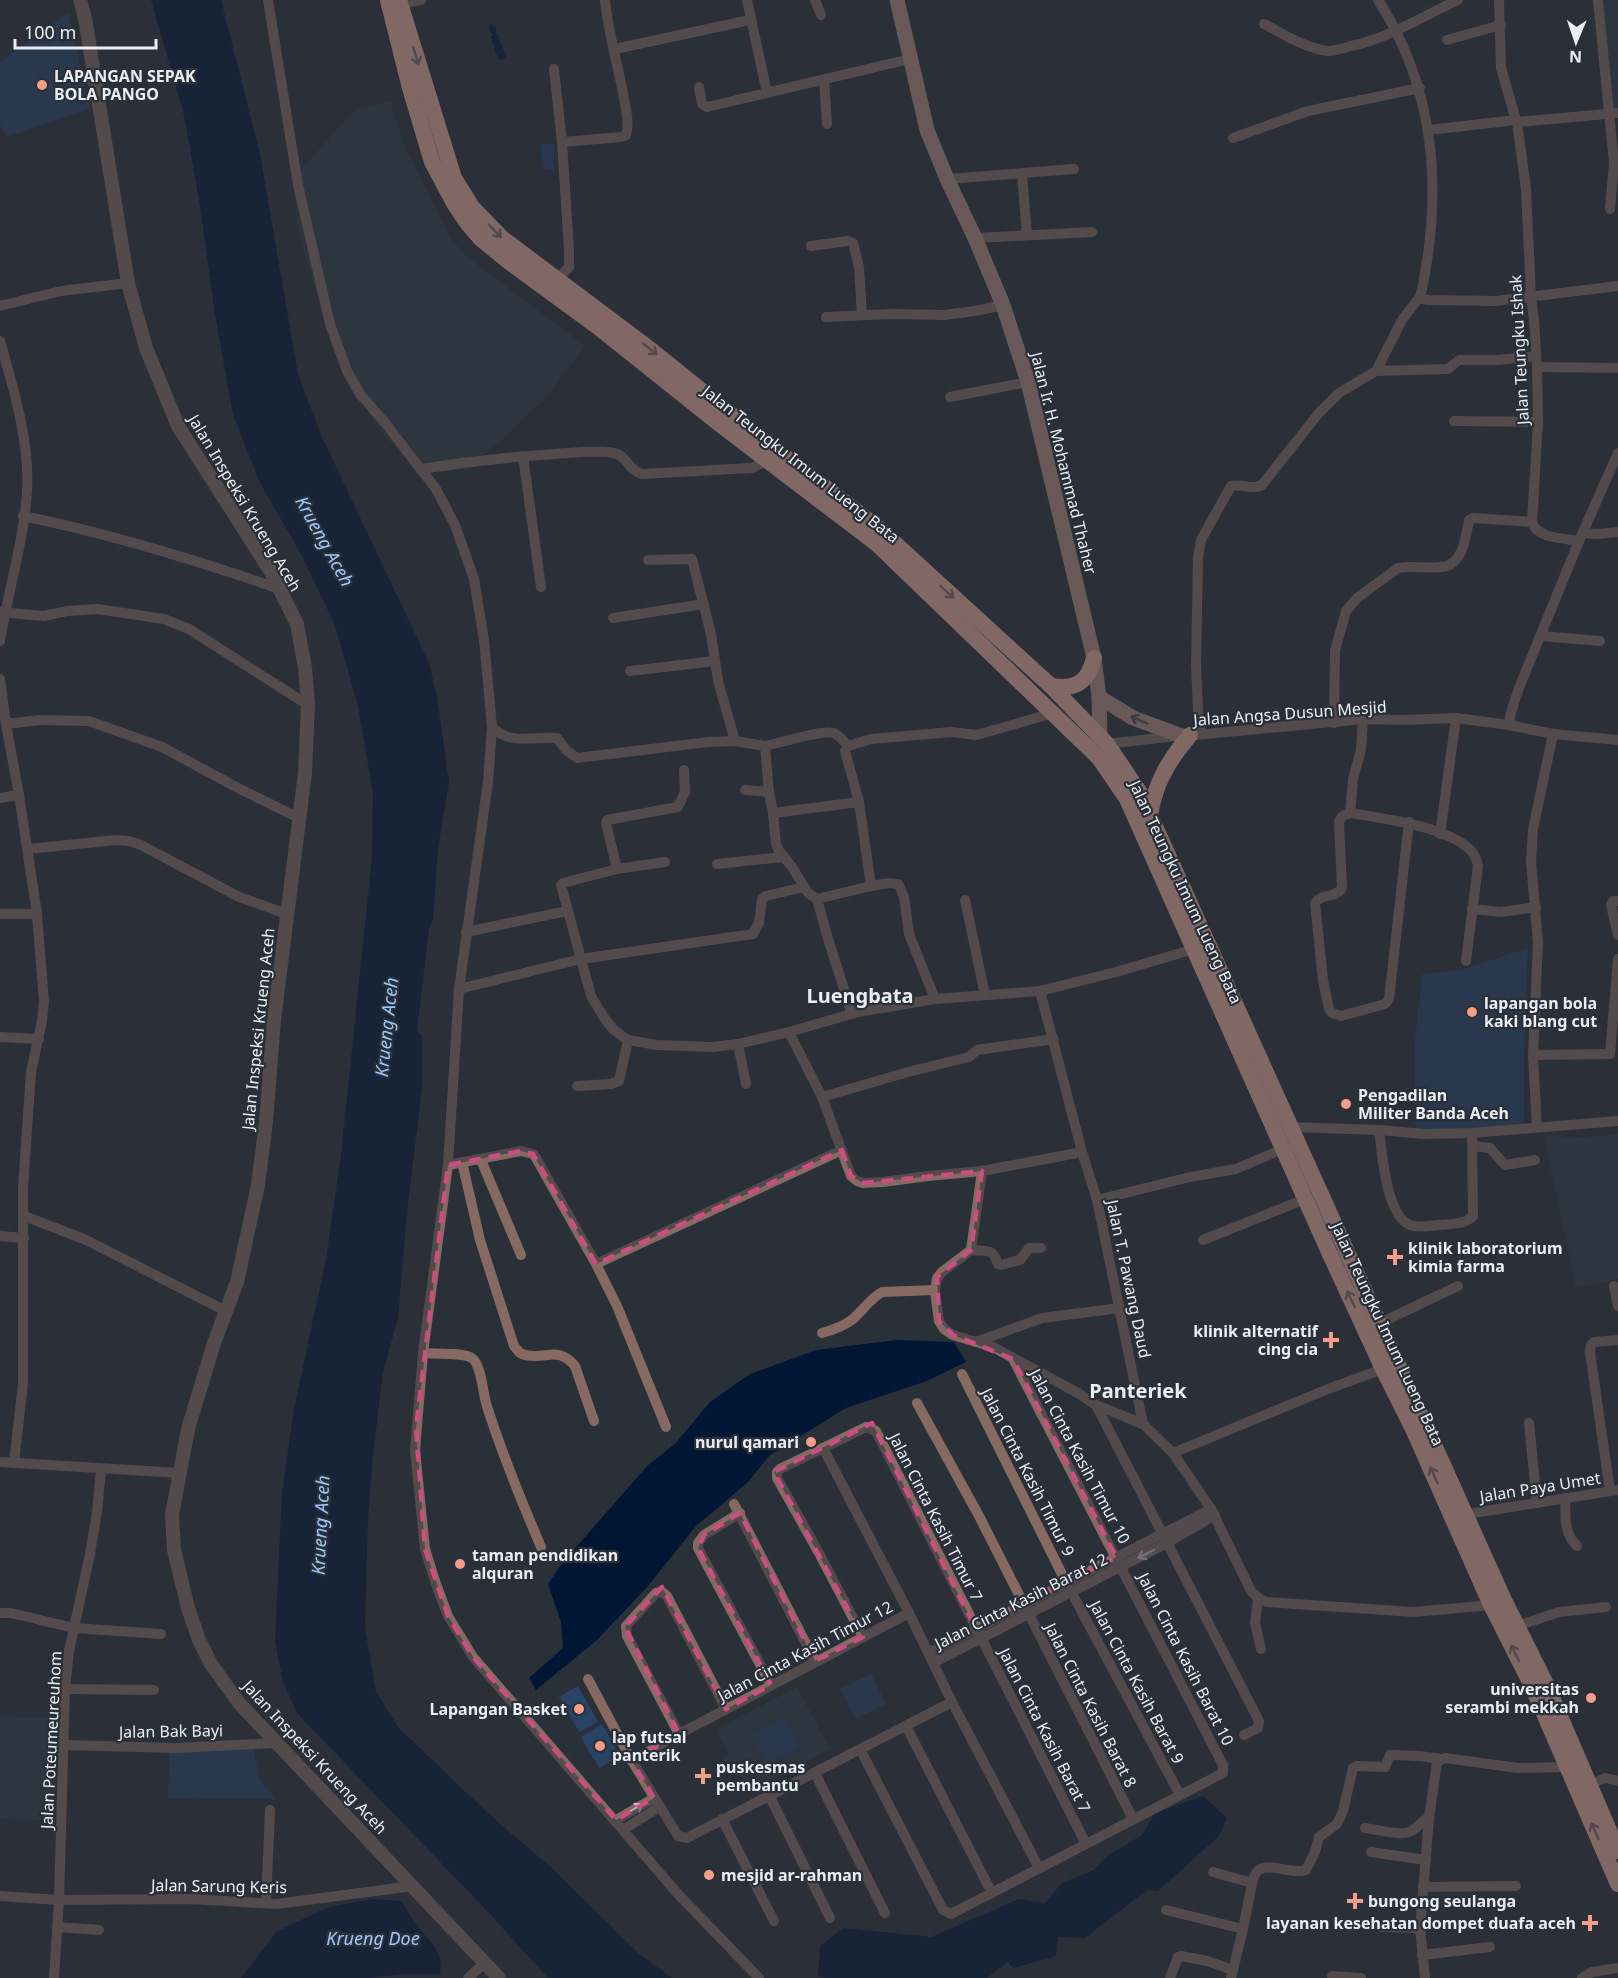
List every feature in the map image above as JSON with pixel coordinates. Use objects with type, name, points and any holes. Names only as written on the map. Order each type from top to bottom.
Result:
[{"type":"highway","name":"Jalan Teungku Imum Lueng Bata","points":[[396,1],[454,178],[472,207],[598,327],[722,426],[908,565],[1051,686],[1103,740],[1140,793],[1305,1199],[1383,1369],[1418,1439],[1491,1605],[1540,1686],[1589,1785],[1618,1851]]},
{"type":"highway","name":"Jalan Teungku Imum Lueng Bata","points":[[553,285],[877,527],[908,565],[1099,758],[1127,799],[1194,949],[1219,987],[1290,1127],[1467,1514],[1517,1626],[1567,1767],[1618,1884]]},
{"type":"highway","points":[[1051,686],[1074,687],[1085,678],[1094,658]]},
{"type":"highway","points":[[1150,815],[1153,796],[1162,776],[1176,753],[1191,735]]},
{"type":"main road","name":"Jalan Ir. H. Mohammad Thaher","points":[[897,0],[927,129],[1003,304],[1028,382],[1094,658],[1103,740]]},
{"type":"main road","points":[[1099,697],[1133,718],[1191,735]]},
{"type":"street","name":"Jalan Inspeksi Krueng Aceh","points":[[80,0],[85,18],[128,283],[146,348],[178,426],[271,572],[297,624],[305,668],[308,705],[305,773],[274,1020],[266,1122],[258,1185],[242,1263],[214,1343],[188,1429],[172,1515],[174,1550],[188,1608],[199,1640],[211,1664],[240,1703],[500,1978]]},
{"type":"street","points":[[268,0],[298,185],[330,324],[346,371],[360,394],[436,489],[455,525],[474,579],[484,640],[492,727],[488,782],[459,989],[448,1166],[423,1353],[415,1450],[425,1549],[448,1616],[473,1657],[678,1894],[759,1978]]},
{"type":"street","points":[[396,1],[422,0]]},
{"type":"street","points":[[562,142],[626,135],[627,117],[605,0]]},
{"type":"street","points":[[747,0],[767,93]]},
{"type":"street","points":[[815,0],[821,15]]},
{"type":"street","points":[[1376,371],[1402,320],[1419,298],[1425,278],[1433,198],[1433,160],[1420,88],[1395,31],[1378,0]]},
{"type":"street","name":"Jalan Teungku Ishak","points":[[1499,0],[1502,73],[1517,121],[1526,189],[1538,422],[1532,522]]},
{"type":"street","points":[[1598,0],[1613,113],[1616,163],[1611,208]]},
{"type":"street","points":[[1264,24],[1301,43],[1328,51],[1366,43],[1455,1]]},
{"type":"street","points":[[615,49],[750,20]]},
{"type":"street","points":[[1447,40],[1501,25]]},
{"type":"street","points":[[699,87],[702,104],[707,107],[910,58]]},
{"type":"street","points":[[553,285],[568,267],[569,250],[562,142],[554,69]]},
{"type":"street","points":[[824,80],[827,124]]},
{"type":"street","points":[[1233,138],[1308,111],[1420,88]]},
{"type":"street","points":[[1429,130],[1613,113]]},
{"type":"street","points":[[947,179],[1074,169]]},
{"type":"street","points":[[1022,173],[1027,236]]},
{"type":"street","points":[[975,238],[1092,232]]},
{"type":"street","points":[[811,246],[848,241],[853,243],[859,267],[862,315]]},
{"type":"street","points":[[0,306],[61,291],[128,283]]},
{"type":"street","points":[[1419,298],[1495,301],[1618,286]]},
{"type":"street","points":[[826,317],[944,315],[1003,304]]},
{"type":"street","points":[[0,341],[15,395],[26,457],[27,491],[2,613],[0,641]]},
{"type":"street","points":[[1191,735],[1198,711],[1196,665],[1198,558],[1201,540],[1231,486],[1237,484],[1253,489],[1262,485],[1318,414],[1339,393],[1376,371],[1448,369],[1459,360],[1536,361],[1618,368]]},
{"type":"street","points":[[950,397],[1028,382]]},
{"type":"street","points":[[1454,421],[1538,422]]},
{"type":"street","points":[[421,469],[523,456],[582,452],[616,453],[632,470],[642,474],[752,468],[768,460]]},
{"type":"street","points":[[1509,725],[1514,704],[1541,636],[1618,453]]},
{"type":"street","points":[[523,456],[541,588]]},
{"type":"street","points":[[23,516],[95,532],[280,589]]},
{"type":"street","points":[[1334,723],[1335,651],[1346,611],[1357,598],[1398,568],[1406,566],[1442,567],[1451,564],[1464,548],[1469,520],[1473,518],[1532,522],[1535,530],[1541,534],[1581,537],[1618,532]]},
{"type":"street","points":[[648,560],[693,560],[704,604],[718,681],[735,741]]},
{"type":"street","points":[[613,618],[704,604]]},
{"type":"street","points":[[2,613],[44,616],[67,611],[97,609],[164,620],[189,629],[308,705]]},
{"type":"street","points":[[1541,636],[1600,640]]},
{"type":"street","points":[[630,671],[715,662]]},
{"type":"street","points":[[0,686],[28,849],[37,914],[44,1002],[39,1039],[31,1072],[23,1188],[23,1384],[14,1463]]},
{"type":"street","points":[[872,886],[859,802],[845,751],[848,746],[871,739],[951,732],[977,735],[1053,713]]},
{"type":"street","points":[[1440,834],[1456,718]]},
{"type":"street","name":"Jalan Angsa Dusun Mesjid","points":[[1103,740],[1191,735],[1363,719],[1456,718],[1553,734],[1618,740]]},
{"type":"street","points":[[1350,813],[1353,779],[1361,750],[1363,719]]},
{"type":"street","points":[[6,724],[40,720],[88,721],[162,747],[299,818]]},
{"type":"street","points":[[492,727],[507,738],[557,738],[566,750],[577,758],[684,744],[735,741],[765,746],[832,733],[848,746]]},
{"type":"street","points":[[1537,1126],[1533,1055],[1538,942],[1531,862],[1533,829],[1553,734]]},
{"type":"street","points":[[765,746],[776,844],[808,893],[818,899],[889,883],[898,885],[904,897],[909,934],[935,999]]},
{"type":"street","points":[[617,869],[607,819],[678,807],[685,792],[684,770]]},
{"type":"street","points":[[745,790],[769,792]]},
{"type":"street","points":[[0,798],[20,795]]},
{"type":"street","points":[[773,813],[859,802]]},
{"type":"street","points":[[1409,822],[1389,999],[1385,1004],[1341,1016],[1332,1013],[1329,1009],[1323,981],[1315,903],[1319,898],[1336,894],[1342,888],[1339,822],[1341,817],[1350,813],[1409,822],[1466,846],[1475,856],[1478,866],[1466,961]]},
{"type":"street","points":[[28,849],[116,840],[141,845],[239,897],[287,914]]},
{"type":"street","points":[[717,864],[784,857]]},
{"type":"street","points":[[665,862],[617,869],[563,883],[561,887],[591,996],[614,1030],[628,1041],[687,1047],[738,1044],[852,1014],[935,999],[1040,991],[1194,949]]},
{"type":"street","points":[[459,989],[580,959],[753,934],[759,923],[762,899],[804,887]]},
{"type":"street","points":[[818,899],[852,1014]]},
{"type":"street","points":[[965,900],[985,995]]},
{"type":"street","points":[[1618,901],[1613,901],[1611,904],[1618,934]]},
{"type":"street","points":[[1472,909],[1501,912],[1536,907]]},
{"type":"street","points":[[466,932],[567,911]]},
{"type":"street","points":[[0,914],[37,914]]},
{"type":"street","points":[[1533,1055],[1610,1054],[1618,958]]},
{"type":"street","name":"Jalan T. Pawang Daud","points":[[1040,991],[1082,1152],[1097,1200],[1143,1424]]},
{"type":"street","points":[[789,1032],[822,1097],[851,1176],[857,1181],[883,1182],[982,1171],[1082,1152]]},
{"type":"street","points":[[0,1037],[39,1039]]},
{"type":"street","points":[[822,1097],[969,1057],[977,1050],[1054,1040]]},
{"type":"street","points":[[577,1086],[611,1084],[619,1081],[628,1041]]},
{"type":"street","points":[[738,1044],[746,1084]]},
{"type":"street","points":[[1290,1127],[1424,1134],[1472,1133],[1618,1120]]},
{"type":"street","points":[[1379,1130],[1385,1177],[1399,1217],[1409,1225],[1416,1226],[1456,1223],[1466,1221],[1473,1216],[1472,1133]]},
{"type":"street","points":[[1473,1146],[1490,1148],[1505,1165],[1535,1160]]},
{"type":"street","points":[[1097,1200],[1236,1168],[1283,1149]]},
{"type":"street","points":[[596,1264],[842,1150]]},
{"type":"street","points":[[448,1166],[521,1151],[532,1154],[596,1264],[617,1306],[666,1427]]},
{"type":"street","points":[[482,1160],[520,1255]]},
{"type":"street","points":[[462,1162],[480,1240],[514,1346],[525,1355],[558,1354],[569,1359],[575,1366],[594,1421]]},
{"type":"street","points":[[971,1250],[982,1171]]},
{"type":"street","points":[[1203,1240],[1305,1199]]},
{"type":"street","points":[[24,1216],[84,1239],[226,1311]]},
{"type":"street","points":[[0,1236],[24,1238]]},
{"type":"street","points":[[1041,1248],[1029,1248],[1020,1260],[1002,1266],[998,1264],[992,1252],[971,1250],[938,1275],[935,1290],[939,1321],[944,1329],[954,1335],[993,1347],[1096,1405],[1143,1424],[1173,1453],[1213,1512],[1251,1591],[1258,1598],[1267,1602],[1414,1612],[1491,1605]]},
{"type":"street","points":[[1380,1323],[1458,1286]]},
{"type":"street","points":[[1614,1286],[1618,1306]]},
{"type":"street","points":[[822,1334],[852,1319],[882,1292],[935,1290]]},
{"type":"street","points":[[976,1342],[1042,1318],[1120,1308]]},
{"type":"street","points":[[1614,1490],[1590,1352],[1594,1342],[1618,1340]]},
{"type":"street","points":[[423,1353],[469,1356],[477,1363],[493,1423],[540,1547]]},
{"type":"street","name":"Jalan Cinta Kasih Timur 10","points":[[1013,1359],[1119,1562]]},
{"type":"street","points":[[1173,1453],[1328,1389],[1383,1369]]},
{"type":"street","name":"Jalan Cinta Kasih Timur 9","points":[[962,1374],[1070,1587]]},
{"type":"street","name":"Jalan Cinta Kasih Barat 8","points":[[917,1403],[979,1516],[1133,1819]]},
{"type":"street","points":[[1096,1405],[1259,1721],[1258,1728],[1244,1736]]},
{"type":"street","points":[[1529,1423],[1537,1503]]},
{"type":"street","name":"Jalan Cinta Kasih Timur 7","points":[[823,1448],[863,1428],[870,1427],[876,1431],[978,1634]]},
{"type":"street","points":[[862,1637],[777,1478],[777,1472],[780,1469],[823,1448],[909,1613]]},
{"type":"street","points":[[0,1462],[179,1473]]},
{"type":"street","name":"Jalan Poteumeureuhom","points":[[54,1978],[59,1900],[65,1689],[69,1651],[97,1512],[101,1470]]},
{"type":"street","name":"Jalan Paya Umet","points":[[1467,1514],[1614,1490]]},
{"type":"street","points":[[1565,1498],[1567,1532],[1570,1540],[1577,1546]]},
{"type":"street","points":[[771,1685],[700,1554],[698,1543],[704,1535],[737,1509],[815,1661]]},
{"type":"street","name":"Jalan Cinta Kasih Barat 12","points":[[1040,1868],[931,1658],[1213,1512]]},
{"type":"street","name":"Jalan Cinta Kasih Barat 10","points":[[1119,1562],[1223,1765],[1221,1774],[1180,1795]]},
{"type":"street","name":"Jalan Cinta Kasih Barat 9","points":[[1070,1587],[1180,1795]]},
{"type":"street","points":[[679,1734],[625,1629],[656,1593],[662,1592],[667,1596],[726,1709]]},
{"type":"street","points":[[1258,1598],[1255,1623],[1261,1649]]},
{"type":"street","points":[[1517,1626],[1559,1612],[1606,1606]]},
{"type":"street","points":[[0,1613],[10,1613],[74,1628],[161,1634]]},
{"type":"street","name":"Jalan Cinta Kasih Timur 12","points":[[632,1761],[815,1661],[909,1613],[931,1658]]},
{"type":"street","name":"Jalan Cinta Kasih Barat 7","points":[[978,1634],[1086,1844]]},
{"type":"street","points":[[588,1679],[632,1761],[678,1836],[683,1838],[952,1702]]},
{"type":"street","points":[[65,1689],[154,1690]]},
{"type":"street","points":[[906,1726],[992,1893]]},
{"type":"street","name":"Jalan Bak Bayi","points":[[64,1745],[175,1748],[278,1743]]},
{"type":"street","points":[[860,1749],[947,1914],[954,1914],[1180,1795]]},
{"type":"street","points":[[1170,1978],[1178,1957],[1182,1956],[1207,1961],[1232,1974],[1252,1882],[1257,1871],[1264,1868],[1300,1872],[1306,1869],[1316,1852],[1319,1837],[1336,1825],[1340,1817],[1353,1768],[1357,1766],[1385,1767],[1390,1755],[1518,1768],[1567,1767]]},
{"type":"street","points":[[1425,1978],[1420,1929],[1423,1887],[1436,1765],[1441,1759]]},
{"type":"street","points":[[815,1773],[885,1913]]},
{"type":"street","points":[[1589,1785],[1605,1778],[1618,1781]]},
{"type":"street","points":[[769,1796],[830,1918]]},
{"type":"street","points":[[616,1820],[657,1802]]},
{"type":"street","points":[[623,1830],[657,1802]]},
{"type":"street","points":[[266,1904],[270,1810]]},
{"type":"street","points":[[1365,1828],[1407,1833],[1421,1821],[1429,1818]]},
{"type":"street","points":[[722,1819],[774,1921]]},
{"type":"street","points":[[1371,1852],[1426,1860]]},
{"type":"street","points":[[1213,1872],[1252,1882]]},
{"type":"street","name":"Jalan Sarung Keris","points":[[0,1896],[59,1900],[189,1899],[266,1904],[300,1902],[413,1886]]},
{"type":"street","points":[[1423,1887],[1516,1886]]},
{"type":"street","points":[[1166,1910],[1243,1929]]},
{"type":"street","points":[[57,1927],[99,1930]]},
{"type":"street","points":[[1381,1927],[1420,1929]]},
{"type":"street","points":[[1422,1955],[1490,1947]]},
{"type":"street","points":[[468,1978],[486,1962]]},
{"type":"street","points":[[1582,1978],[1592,1972],[1618,1968]]},
{"type":"street","points":[[1332,1976],[1361,1978]]},
{"type":"highlighted area","points":[[842,1150],[851,1176],[863,1183],[982,1171],[971,1250],[937,1277],[939,1321],[953,1335],[1013,1359],[1116,1557],[976,1629],[872,1423],[774,1472],[863,1637],[815,1661],[740,1513],[704,1535],[698,1548],[771,1685],[726,1709],[662,1587],[625,1627],[679,1734],[632,1761],[654,1798],[616,1820],[473,1657],[448,1616],[425,1549],[416,1428],[448,1165],[521,1151],[533,1154],[596,1264]]},
{"type":"shaded area","points":[[1599,0],[1618,0],[1618,110],[1610,110]]},
{"type":"shaded area","name":"LAPANGAN SEPAK BOLA PANGO","points":[[68,13],[90,108],[8,137],[0,125],[0,62]]},
{"type":"shaded area","points":[[390,101],[406,149],[452,240],[466,256],[585,346],[545,399],[470,469],[418,474],[380,430],[343,373],[326,325],[297,226],[295,176],[355,109]]},
{"type":"shaded area","points":[[541,144],[554,144],[554,169],[542,169]]},
{"type":"shaded area","name":"lapangan bola kaki blang cut","points":[[1528,948],[1524,1127],[1416,1131],[1414,1049],[1422,974],[1461,970]]},
{"type":"shaded area","points":[[1557,1134],[1573,1138],[1618,1134],[1618,1279],[1576,1288],[1544,1137]]},
{"type":"shaded area","points":[[871,1674],[886,1704],[855,1719],[840,1689]]},
{"type":"shaded area","name":"Lapangan Basket","points":[[578,1686],[598,1722],[579,1732],[559,1697]]},
{"type":"shaded area","points":[[797,1687],[830,1749],[749,1792],[736,1766],[729,1769],[723,1759],[729,1755],[716,1729]]},
{"type":"shaded area","points":[[0,1716],[57,1718],[54,1821],[0,1819]]},
{"type":"shaded area","points":[[785,1717],[800,1747],[766,1764],[750,1734]]},
{"type":"shaded area","name":"lap futsal panterik","points":[[602,1724],[620,1756],[599,1768],[581,1737]]},
{"type":"shaded area","points":[[253,1746],[260,1780],[276,1799],[168,1798],[169,1750]]},
{"type":"water","name":"Krueng Aceh","points":[[151,0],[221,0],[260,154],[298,374],[321,435],[429,663],[437,697],[449,782],[438,849],[433,920],[429,928],[417,1031],[422,1037],[422,1088],[407,1212],[398,1318],[383,1372],[372,1464],[365,1628],[376,1692],[399,1728],[500,1824],[553,1869],[638,1953],[672,1978],[548,1978],[489,1913],[297,1713],[283,1682],[275,1641],[282,1492],[294,1409],[326,1259],[341,1155],[372,857],[373,793],[358,706],[335,625],[301,554],[260,483],[233,415],[184,115]]},
{"type":"water","points":[[491,24],[496,27],[496,35],[498,34],[506,58],[498,60],[491,37],[493,35],[488,28]]},
{"type":"water","points":[[897,1340],[954,1342],[966,1362],[927,1381],[846,1408],[770,1455],[748,1482],[696,1526],[648,1586],[597,1640],[536,1690],[529,1678],[563,1648],[561,1622],[548,1584],[563,1562],[647,1466],[675,1444],[710,1402],[750,1374],[816,1350]]},
{"type":"water","points":[[1203,1796],[1227,1818],[1219,1836],[1158,1891],[1147,1890],[1085,1938],[1058,1937],[1056,1956],[1013,1968],[1008,1962],[987,1978],[826,1978],[818,1976],[820,1946],[843,1928],[931,1937],[1019,1899],[1045,1903],[1062,1883],[1094,1870],[1107,1856],[1142,1835],[1155,1813]]},
{"type":"water","name":"Krueng Doe","points":[[370,1899],[401,1901],[435,1947],[441,1960],[440,1974],[405,1974],[366,1978],[241,1978],[276,1932],[326,1908]]},
{"type":"place","name":"LAPANGAN SEPAK BOLA PANGO","points":[[42,85]]},
{"type":"place","name":"lapangan bola kaki blang cut","points":[[1472,1012]]},
{"type":"place","name":"Pengadilan Militer Banda Aceh","points":[[1346,1104]]},
{"type":"place","name":"klinik laboratorium kimia farma","points":[[1395,1257]]},
{"type":"place","name":"klinik alternatif cing cia","points":[[1331,1340]]},
{"type":"place","name":"nurul qamari","points":[[811,1442]]},
{"type":"place","name":"taman pendidikan alquran","points":[[460,1564]]},
{"type":"place","name":"universitas serambi mekkah","points":[[1591,1698]]},
{"type":"place","name":"Lapangan Basket","points":[[579,1709]]},
{"type":"place","name":"lap futsal panterik","points":[[600,1746]]},
{"type":"place","name":"puskesmas pembantu","points":[[703,1776]]},
{"type":"place","name":"mesjid ar-rahman","points":[[709,1875]]},
{"type":"place","name":"bungong seulanga","points":[[1355,1901]]},
{"type":"place","name":"layanan kesehatan dompet duafa aceh","points":[[1590,1923]]},
{"type":"district","name":"Luengbata","points":[[860,995]]},
{"type":"district","name":"Panteriek","points":[[1138,1390]]}]
